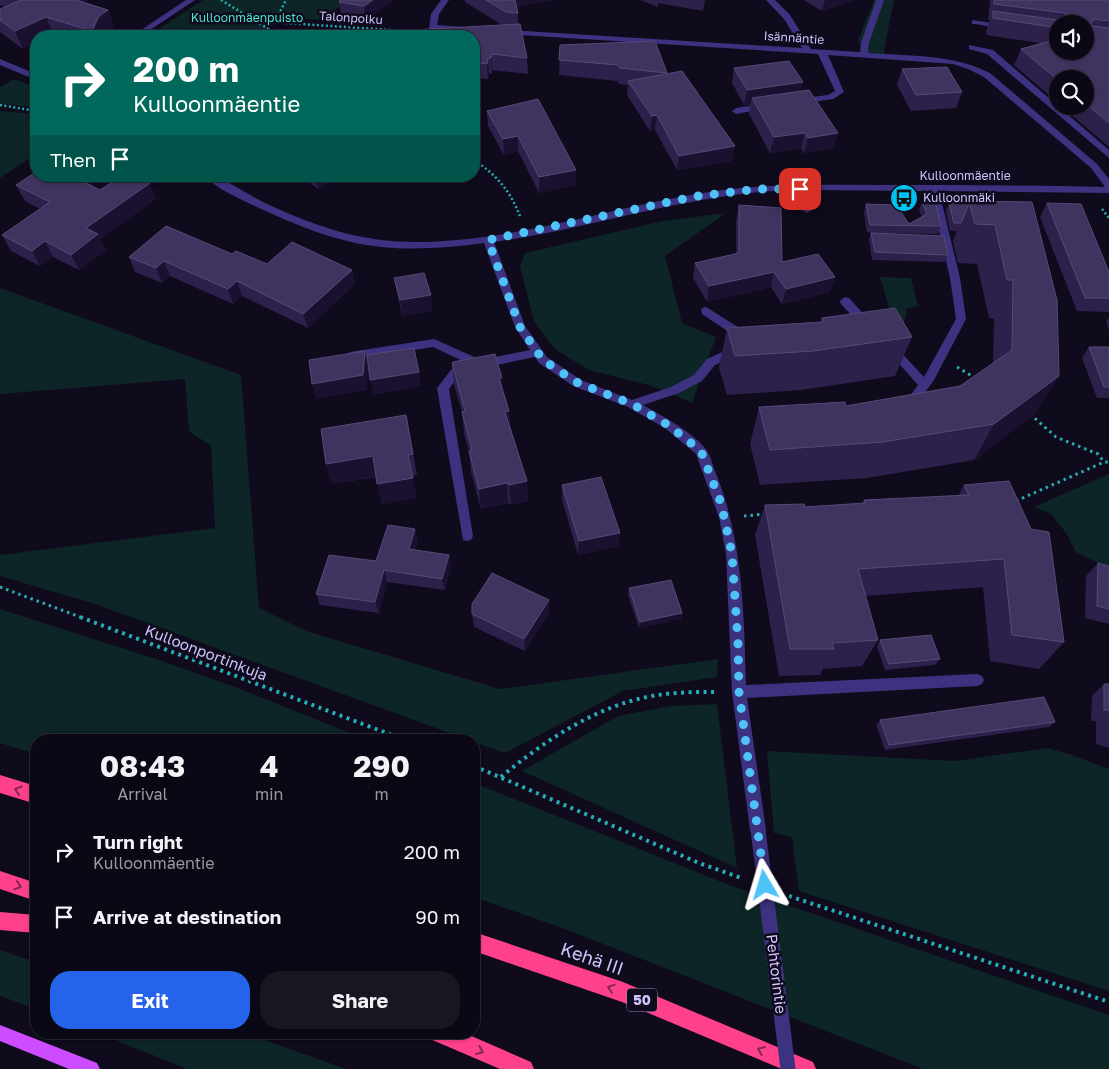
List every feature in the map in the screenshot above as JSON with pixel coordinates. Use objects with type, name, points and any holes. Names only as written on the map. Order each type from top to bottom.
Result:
[{"type":"highway","points":[[0,784],[30,794]]},
{"type":"highway","points":[[0,880],[30,890]]},
{"type":"highway","points":[[0,921],[30,924]]},
{"type":"highway","name":"Kehä III","points":[[480,943],[623,992],[806,1069]]},
{"type":"highway","points":[[453,1039],[524,1069]]},
{"type":"main road","points":[[0,1033],[91,1069]]},
{"type":"street","points":[[145,30],[191,0]]},
{"type":"street","points":[[445,0],[435,14],[432,27],[475,30]]},
{"type":"street","points":[[770,0],[791,20],[808,51]]},
{"type":"street","points":[[864,55],[865,43],[880,0]]},
{"type":"street","points":[[975,22],[1012,28]]},
{"type":"street","name":"Isännäntie","points":[[495,31],[953,62],[971,67],[987,75],[1094,166],[1109,185]]},
{"type":"street","points":[[972,47],[990,52],[1109,155]]},
{"type":"street","points":[[792,102],[830,97],[840,92],[826,58],[820,52]]},
{"type":"street","points":[[0,62],[30,74]]},
{"type":"street","points":[[736,111],[774,105]]},
{"type":"street","name":"Kulloonmäentie","points":[[219,182],[240,195],[322,231],[361,241],[400,245],[442,245],[488,240],[526,234],[698,196],[759,189],[1109,190]]},
{"type":"street","points":[[893,411],[911,402],[924,385],[960,318],[954,278],[934,188]]},
{"type":"street","points":[[800,189],[807,210]]},
{"type":"street","name":"Pehtorintie","points":[[488,240],[520,327],[543,360],[576,382],[632,404],[668,425],[701,451],[716,490],[725,517],[732,554],[739,692],[788,1069]]},
{"type":"street","points":[[844,301],[924,385]]},
{"type":"street","points":[[632,404],[675,390],[698,378],[711,362],[751,344],[706,311]]},
{"type":"street","points":[[855,334],[876,335]]},
{"type":"street","points":[[339,357],[434,343],[479,364]]},
{"type":"street","points":[[467,536],[443,388],[458,369],[538,352]]},
{"type":"street","points":[[739,692],[977,680]]},
{"type":"path","points":[[221,0],[270,30]]},
{"type":"path","points":[[270,22],[280,12],[286,0]]},
{"type":"path","name":"Talonpolku","points":[[254,21],[393,30]]},
{"type":"path","points":[[0,105],[30,110]]},
{"type":"path","points":[[480,164],[502,180],[513,196],[526,234]]},
{"type":"path","points":[[940,358],[982,382]]},
{"type":"path","points":[[1022,409],[1056,438],[1098,454],[1104,462]]},
{"type":"path","points":[[1007,502],[1017,501],[1104,462],[1109,462]]},
{"type":"path","points":[[725,517],[768,514]]},
{"type":"path","name":"Kulloonportinkuja","points":[[0,587],[389,734]]},
{"type":"path","points":[[502,777],[527,754],[567,730],[626,703],[679,692],[739,692]]},
{"type":"path","points":[[480,768],[699,863],[744,879]]},
{"type":"path","points":[[781,893],[1109,1002]]},
{"type":"green space","name":"Kulloonmäenpuisto","points":[[203,0],[346,0],[326,20],[283,18],[266,30],[157,30]]},
{"type":"green space","points":[[874,0],[894,0],[884,50],[886,57],[864,55],[858,40]]},
{"type":"green space","points":[[12,80],[18,80],[30,85],[30,107],[0,103],[0,87]]},
{"type":"green space","points":[[0,111],[30,114],[30,158],[0,178]]},
{"type":"green space","points":[[726,213],[665,256],[682,323],[716,337],[692,403],[652,386],[589,370],[555,349],[534,321],[520,266],[525,253],[663,221]]},
{"type":"green space","points":[[880,277],[911,278],[918,306],[905,309],[907,314],[894,343],[890,310]]},
{"type":"green space","points":[[0,288],[241,375],[259,608],[306,631],[500,689],[718,659],[717,677],[623,691],[505,753],[480,744],[480,734],[452,734],[92,603],[0,576],[0,555],[215,528],[211,446],[189,431],[185,379],[0,394]]},
{"type":"green space","points":[[1109,474],[1109,565],[1100,564],[1076,552],[1066,533],[1051,514],[1034,507]]},
{"type":"green space","points":[[0,609],[159,660],[238,688],[352,734],[30,734],[30,752],[0,743]]},
{"type":"green space","points":[[717,704],[737,868],[522,771],[618,716],[671,706]]},
{"type":"green space","points":[[1047,748],[1109,769],[1109,991],[799,891],[792,837],[774,833],[767,751],[955,761]]},
{"type":"green space","points":[[480,785],[729,885],[1109,1015],[1109,1069],[923,1069],[565,929],[480,899]]},
{"type":"green space","points":[[0,950],[30,960],[30,1007],[0,996]]},
{"type":"green space","points":[[113,1039],[262,1039],[346,1069],[187,1069]]},
{"type":"building","points":[[21,0],[76,0],[108,10],[99,16],[92,30],[46,17],[15,31],[0,20],[0,9]]},
{"type":"building","points":[[340,0],[373,0],[364,6],[339,2]]},
{"type":"building","points":[[486,0],[515,0],[518,13],[506,12]]},
{"type":"building","points":[[994,0],[1109,0],[1109,21],[1094,19],[1094,15],[1066,15],[1065,13],[994,4]]},
{"type":"building","points":[[993,11],[1049,19],[1049,27],[993,18]]},
{"type":"building","points":[[520,24],[527,58],[492,54],[491,58],[488,58],[487,64],[480,63],[480,30],[410,30]]},
{"type":"building","points":[[1094,26],[1109,28],[1109,123],[1094,110],[1094,70],[1049,70],[1049,72],[1021,49],[1049,41],[1049,60],[1094,60]]},
{"type":"building","points":[[655,41],[667,73],[620,68],[618,65],[559,60],[560,45]]},
{"type":"building","points":[[789,61],[803,82],[747,90],[734,68]]},
{"type":"building","points":[[947,67],[962,92],[916,95],[902,69]]},
{"type":"building","points":[[682,71],[735,146],[679,156],[657,115],[652,116],[628,81]]},
{"type":"building","points":[[809,90],[838,133],[808,138],[805,133],[774,137],[752,98]]},
{"type":"building","points":[[538,99],[576,170],[539,177],[518,136],[503,139],[487,111]]},
{"type":"building","points":[[30,176],[30,182],[85,182],[100,190],[112,182],[150,183],[86,228],[98,234],[71,255],[45,241],[32,251],[2,235],[50,202],[16,185]]},
{"type":"building","points":[[922,202],[935,202],[941,226],[870,225],[866,204],[896,205],[909,224],[927,214]]},
{"type":"building","points":[[969,202],[1032,202],[1057,300],[1059,376],[994,424],[882,442],[770,450],[759,407],[845,402],[846,406],[960,386],[1012,350],[1013,280],[1007,280],[995,225],[975,224]]},
{"type":"building","points":[[949,203],[969,204],[961,223],[954,223]]},
{"type":"building","points":[[1047,203],[1081,204],[1109,272],[1109,298],[1085,298]]},
{"type":"building","points":[[739,205],[781,208],[782,262],[818,254],[835,277],[786,289],[774,272],[709,286],[695,263],[739,253]]},
{"type":"building","points":[[166,226],[232,254],[236,251],[267,264],[292,242],[352,270],[303,314],[237,281],[228,289],[164,261],[156,268],[129,257]]},
{"type":"building","points":[[871,233],[944,236],[948,255],[875,252]]},
{"type":"building","points":[[424,273],[431,295],[400,300],[394,278]]},
{"type":"building","points":[[895,308],[912,337],[813,351],[735,356],[727,328],[823,322],[822,318]]},
{"type":"building","points":[[1089,347],[1109,347],[1109,387],[1104,387]]},
{"type":"building","points":[[414,348],[419,372],[370,380],[367,355]]},
{"type":"building","points":[[365,351],[363,375],[312,384],[309,360]]},
{"type":"building","points":[[495,354],[502,378],[499,378],[509,411],[505,412],[527,481],[479,489],[469,451],[472,450],[462,412],[465,411],[452,363]]},
{"type":"building","points":[[406,415],[413,454],[408,455],[413,478],[377,484],[373,456],[326,464],[321,429]]},
{"type":"building","points":[[601,477],[620,533],[579,541],[562,485]]},
{"type":"building","points":[[1009,481],[1031,529],[1049,532],[1064,642],[1012,635],[1004,559],[858,569],[878,640],[832,643],[834,649],[790,649],[765,505],[804,504],[805,507],[865,503],[864,500],[969,495],[964,485]]},
{"type":"building","points":[[388,525],[415,529],[409,549],[449,555],[442,579],[384,570],[375,602],[316,594],[329,555],[376,561]]},
{"type":"building","points":[[1098,563],[1109,566],[1109,609],[1097,606]]},
{"type":"building","points":[[492,573],[549,600],[524,639],[472,614],[472,604]]},
{"type":"building","points":[[671,580],[682,613],[640,622],[629,588]]},
{"type":"building","points":[[931,635],[940,659],[889,664],[880,640]]},
{"type":"building","points":[[1104,684],[1109,684],[1109,710],[1104,710]]},
{"type":"building","points":[[1044,697],[1055,722],[889,745],[880,720]]},
{"type":"place","name":"Kulloonmäki","points":[[904,198]]},
{"type":"route","points":[[765,885],[739,692],[732,554],[721,503],[701,451],[668,425],[632,404],[576,382],[543,360],[520,327],[488,240],[512,237],[698,196],[759,189],[800,189]]}]
